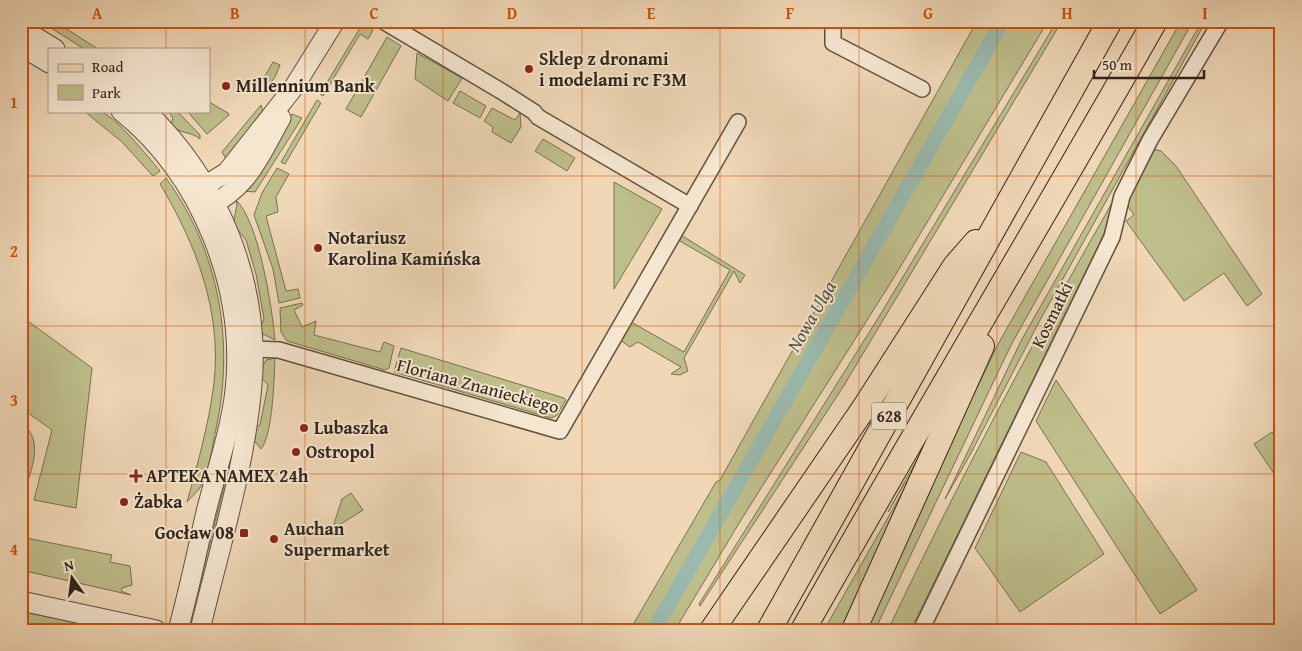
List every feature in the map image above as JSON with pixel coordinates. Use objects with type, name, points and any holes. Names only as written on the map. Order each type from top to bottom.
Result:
[{"type":"main road","name":"628","points":[[768,630],[1010,203],[1110,21]]},
{"type":"main road","name":"628","points":[[803,630],[916,430],[1035,231],[1155,21]]},
{"type":"main road","points":[[712,630],[866,404],[955,266],[1010,203]]},
{"type":"main road","points":[[854,630],[1035,231]]},
{"type":"street","points":[[199,190],[227,172],[294,87],[335,21]]},
{"type":"street","points":[[383,21],[501,91],[554,127],[690,206]]},
{"type":"street","points":[[833,21],[833,43],[922,89]]},
{"type":"street","name":"Kosmatki","points":[[921,630],[1112,237],[1126,188],[1150,140],[1221,21]]},
{"type":"street","points":[[21,28],[54,48]]},
{"type":"street","points":[[21,46],[48,62]]},
{"type":"street","points":[[208,207],[247,178],[285,110],[294,87]]},
{"type":"street","points":[[122,112],[199,190]]},
{"type":"street","points":[[147,112],[187,157],[199,190],[242,275],[249,303],[253,349],[252,384],[239,470],[200,630]]},
{"type":"street","name":"Floriana Znanieckiego","points":[[253,349],[279,350],[560,431],[607,346],[738,122]]},
{"type":"street","points":[[178,630],[215,478],[228,435],[236,378],[235,325],[230,292],[217,248],[208,207]]},
{"type":"street","points":[[21,601],[156,630]]},
{"type":"green space","points":[[40,21],[54,21],[96,48],[82,48]]},
{"type":"green space","points":[[977,21],[995,21],[649,630],[630,630],[716,482],[720,480]]},
{"type":"green space","points":[[1010,21],[1048,21],[893,279],[741,520],[675,630],[659,630],[886,233]]},
{"type":"green space","points":[[1057,21],[1062,21],[843,387],[700,606],[699,604],[880,315]]},
{"type":"green space","points":[[1181,21],[1193,21],[1011,345],[875,630],[868,630],[873,606],[997,346]]},
{"type":"green space","points":[[1202,21],[1206,21],[1039,322],[945,499],[1022,339]]},
{"type":"green space","points":[[363,23],[373,30],[368,39],[360,34],[323,96],[320,94]]},
{"type":"green space","points":[[387,37],[401,46],[361,117],[346,109]]},
{"type":"green space","points":[[417,53],[462,78],[448,101],[415,79]]},
{"type":"green space","points":[[273,62],[280,65],[275,77],[262,94],[257,90]]},
{"type":"green space","points":[[460,91],[486,106],[480,118],[453,103]]},
{"type":"green space","points":[[317,100],[321,103],[285,164],[281,162]]},
{"type":"green space","points":[[210,103],[229,115],[207,134],[188,112],[210,112]]},
{"type":"green space","points":[[261,105],[263,113],[228,162],[222,152]]},
{"type":"green space","points":[[492,108],[515,120],[520,113],[521,127],[511,143],[492,132],[493,127],[484,121]]},
{"type":"green space","points":[[85,112],[101,112],[114,120],[160,171],[153,176],[122,142]]},
{"type":"green space","points":[[169,112],[178,112],[200,135],[200,139],[174,128],[171,125],[173,118]]},
{"type":"green space","points":[[292,114],[302,118],[255,192],[243,191],[251,183]]},
{"type":"green space","points":[[543,139],[575,158],[567,171],[535,151]]},
{"type":"green space","points":[[1153,149],[1161,151],[1176,166],[1262,294],[1247,306],[1224,273],[1184,301],[1126,221],[1134,215],[1125,202]]},
{"type":"green space","points":[[277,168],[289,174],[276,197],[278,212],[266,216],[286,291],[298,289],[300,298],[279,303],[273,269],[254,215],[262,193]]},
{"type":"green space","points":[[166,178],[184,206],[199,236],[210,266],[223,330],[224,363],[216,429],[205,478],[201,487],[187,502],[203,443],[212,398],[215,356],[214,330],[204,279],[195,254],[185,230],[160,184]]},
{"type":"green space","points":[[614,182],[662,209],[614,289]]},
{"type":"green space","points":[[236,200],[244,211],[258,245],[271,307],[275,340],[263,334],[260,328],[264,319],[256,274],[246,240],[233,224],[237,205]]},
{"type":"green space","points":[[1112,203],[1107,226],[1101,240],[911,630],[888,630],[996,414]]},
{"type":"green space","points":[[681,235],[745,275],[740,283],[734,271],[684,358],[688,371],[680,375],[671,374],[681,367],[638,342],[630,347],[619,339],[631,322],[684,352],[730,270],[678,240]]},
{"type":"green space","points":[[302,303],[303,305],[294,310],[302,327],[316,321],[314,335],[380,352],[384,342],[394,346],[389,368],[385,370],[287,341],[281,332],[280,308]]},
{"type":"green space","points":[[21,316],[92,368],[76,508],[34,500],[52,430],[21,408]]},
{"type":"green space","points":[[401,348],[566,400],[556,416],[551,418],[394,372]]},
{"type":"green space","points":[[275,358],[270,419],[265,442],[261,449],[253,439],[256,427],[260,425],[268,385],[261,377],[262,368],[266,360]]},
{"type":"green space","points":[[1056,380],[1197,590],[1160,614],[1036,421]]},
{"type":"green space","points":[[247,395],[202,590],[198,589]]},
{"type":"green space","points":[[21,423],[29,430],[35,448],[32,469],[22,499]]},
{"type":"green space","points":[[1272,432],[1281,446],[1281,484],[1254,444]]},
{"type":"green space","points":[[924,447],[840,630],[824,630],[907,484],[905,483],[888,512]]},
{"type":"green space","points":[[1021,452],[1046,462],[1104,554],[1020,612],[975,548]]},
{"type":"green space","points":[[351,493],[363,510],[336,527],[334,524],[342,499]]},
{"type":"green space","points":[[21,537],[112,555],[110,562],[130,566],[132,585],[122,588],[121,591],[131,595],[21,570]]},
{"type":"green space","points":[[21,611],[108,630],[47,630],[21,624]]},
{"type":"waterway","name":"Nowa Ulga","points":[[654,630],[1003,21]]},
{"type":"place","name":"Sklep z dronami i modelami rc F3M","points":[[529,69]]},
{"type":"place","name":"Millennium Bank","points":[[226,86]]},
{"type":"place","name":"Notariusz Karolina Kamińska","points":[[318,248]]},
{"type":"place","name":"Lubaszka","points":[[304,428]]},
{"type":"place","name":"Ostropol","points":[[296,452]]},
{"type":"place","name":"APTEKA NAMEX 24h","points":[[136,476]]},
{"type":"place","name":"Żabka","points":[[124,502]]},
{"type":"place","name":"Gocław 08","points":[[244,533]]},
{"type":"place","name":"Auchan Supermarket","points":[[274,539]]}]
